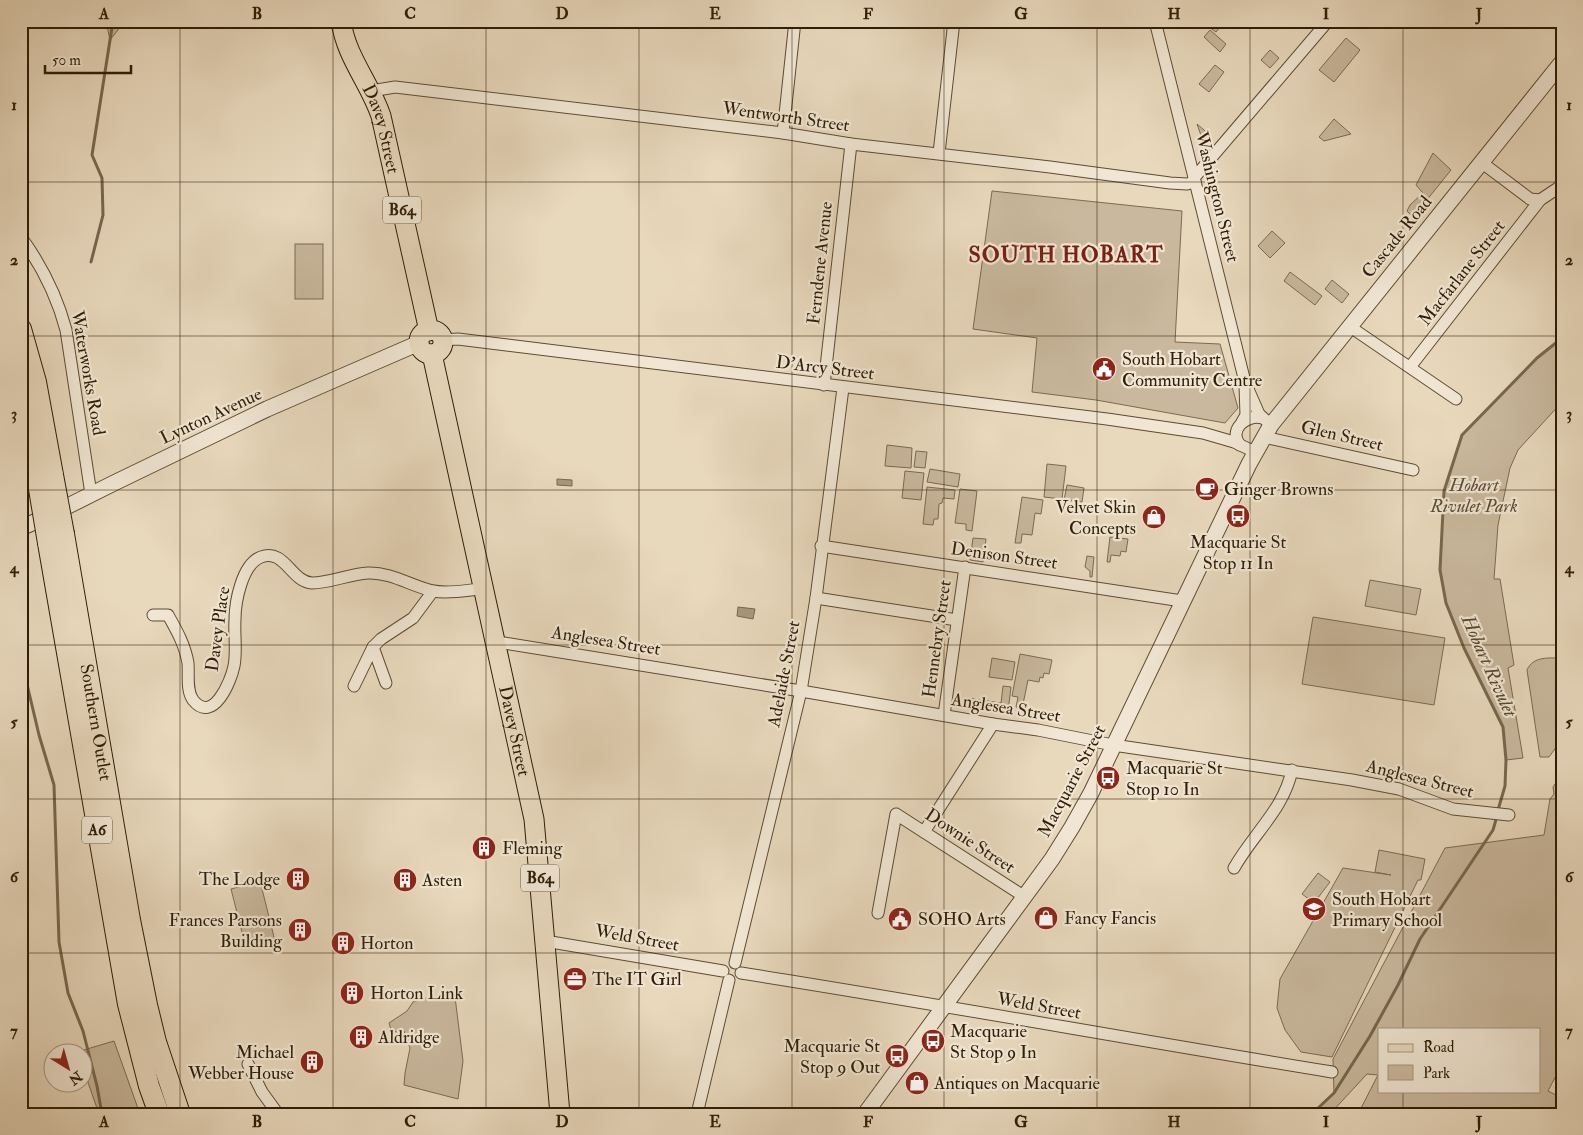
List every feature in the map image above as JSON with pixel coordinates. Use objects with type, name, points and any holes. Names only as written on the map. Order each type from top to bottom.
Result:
[{"type":"highway","name":"Southern Outlet","points":[[21,329],[36,382],[45,479],[130,920],[152,1024],[180,1114]]},
{"type":"highway","name":"Southern Outlet","points":[[21,400],[45,479]]},
{"type":"highway","name":"Southern Outlet","points":[[56,539],[128,1004],[149,1086],[159,1114]]},
{"type":"main road","name":"Davey Street","points":[[341,21],[342,31],[350,54],[378,105],[384,127],[482,589],[534,819],[560,1114]]},
{"type":"street","points":[[783,133],[795,21]]},
{"type":"street","points":[[940,153],[954,21]]},
{"type":"street","name":"Washington Street","points":[[1155,21],[1246,382],[1266,427]]},
{"type":"street","points":[[1194,180],[1328,21]]},
{"type":"street","name":"Cascade Road","points":[[1266,427],[1562,62]]},
{"type":"street","name":"Wentworth Street","points":[[371,91],[395,87],[783,133],[851,144],[940,153],[1170,183],[1187,184],[1194,180]]},
{"type":"street","name":"Ferndene Avenue","points":[[824,385],[851,144]]},
{"type":"street","points":[[1481,162],[1530,199],[1540,200]]},
{"type":"street","name":"Macfarlane Street","points":[[1410,367],[1540,200],[1558,188],[1562,183]]},
{"type":"street","name":"Waterworks Road","points":[[21,237],[47,278],[61,311],[91,494]]},
{"type":"street","points":[[1349,326],[1456,399]]},
{"type":"street","name":"D'Arcy Street","points":[[430,342],[458,339],[843,388],[1036,409],[1203,434],[1240,445],[1255,452]]},
{"type":"street","name":"Lynton Avenue","points":[[21,528],[267,409],[430,342]]},
{"type":"street","name":"Washington Street","points":[[1241,423],[1246,415],[1246,382]]},
{"type":"street","name":"Adelaide Street","points":[[734,963],[801,691],[816,598],[821,546],[843,388]]},
{"type":"street","points":[[1240,445],[1236,434],[1241,423],[1252,417],[1266,427]]},
{"type":"street","name":"D'Arcy Street","points":[[1203,434],[1224,431],[1241,423]]},
{"type":"street","name":"Macquarie Street","points":[[865,1114],[1025,897],[1072,827],[1266,427]]},
{"type":"street","name":"Glen Street","points":[[1266,427],[1412,470]]},
{"type":"street","name":"Denison Street","points":[[821,546],[1182,601]]},
{"type":"street","name":"Davey Place","points":[[153,615],[168,614],[182,638],[188,664],[191,696],[199,705],[206,707],[213,706],[220,700],[234,667],[236,604],[243,576],[251,563],[261,556],[272,555],[282,560],[300,578],[310,583],[368,573],[386,575],[433,591],[482,589]]},
{"type":"street","name":"Hennebry Street","points":[[944,715],[965,567]]},
{"type":"street","points":[[354,686],[373,647],[381,639],[413,618],[433,591]]},
{"type":"street","points":[[816,598],[957,620]]},
{"type":"street","name":"Anglesea Street","points":[[495,646],[504,643],[1038,730],[1113,745],[1292,770],[1400,789],[1453,809],[1509,815]]},
{"type":"street","points":[[373,647],[386,683]]},
{"type":"street","points":[[924,832],[993,724]]},
{"type":"street","points":[[1234,868],[1279,805],[1289,785],[1292,770]]},
{"type":"street","name":"Downie Street","points":[[878,913],[896,814],[1025,897]]},
{"type":"street","name":"Weld Street","points":[[545,941],[726,976]]},
{"type":"street","points":[[697,1114],[727,964],[734,963],[739,967],[741,974],[737,979],[726,976]]},
{"type":"street","name":"Weld Street","points":[[741,974],[862,992],[1332,1072]]},
{"type":"street","points":[[248,1064],[262,1092],[278,1114]]},
{"type":"green space","points":[[106,21],[125,21],[110,40]]},
{"type":"green space","points":[[1208,21],[1225,21],[1216,32],[1209,27]]},
{"type":"green space","points":[[1210,30],[1226,44],[1220,52],[1204,37]]},
{"type":"green space","points":[[1346,38],[1360,50],[1334,82],[1319,70]]},
{"type":"green space","points":[[1270,50],[1279,58],[1270,68],[1261,60]]},
{"type":"green space","points":[[1215,65],[1224,72],[1209,92],[1199,84]]},
{"type":"green space","points":[[1334,119],[1351,134],[1324,141],[1319,137]]},
{"type":"green space","points":[[1197,124],[1211,136],[1204,144]]},
{"type":"green space","points":[[1433,153],[1451,170],[1413,217],[1407,211],[1410,205],[1423,193],[1416,185]]},
{"type":"green space","points":[[992,191],[1182,211],[1175,342],[1220,344],[1238,408],[1225,423],[1096,400],[1032,392],[1037,338],[973,329]]},
{"type":"green space","points":[[1272,231],[1285,243],[1270,258],[1258,246]]},
{"type":"green space","points":[[295,244],[323,244],[323,299],[295,299]]},
{"type":"green space","points":[[1290,272],[1322,296],[1315,305],[1284,281]]},
{"type":"green space","points":[[1332,280],[1349,294],[1342,303],[1325,289]]},
{"type":"green space","name":"Hobart Rivulet Park","points":[[1562,338],[1562,402],[1518,450],[1510,468],[1498,525],[1494,579],[1500,579],[1514,665],[1508,668],[1523,758],[1506,760],[1503,727],[1464,648],[1446,603],[1440,570],[1444,491],[1462,435],[1537,358]]},
{"type":"green space","points":[[887,445],[912,448],[911,468],[885,466]]},
{"type":"green space","points":[[916,451],[927,452],[925,468],[914,467]]},
{"type":"green space","points":[[1047,464],[1066,466],[1062,499],[1044,497]]},
{"type":"green space","points":[[930,469],[960,474],[958,487],[927,482]]},
{"type":"green space","points":[[905,471],[924,473],[921,500],[902,498]]},
{"type":"green space","points":[[1067,485],[1084,488],[1082,502],[1064,500]]},
{"type":"green space","points":[[927,487],[955,490],[954,499],[943,498],[942,503],[939,504],[938,519],[934,519],[933,525],[923,524]]},
{"type":"green space","points":[[960,489],[977,491],[972,531],[966,530],[966,524],[955,523]]},
{"type":"green space","points":[[1022,497],[1043,500],[1041,514],[1035,513],[1032,535],[1022,534],[1021,543],[1015,543]]},
{"type":"green space","points":[[1110,537],[1128,539],[1126,552],[1121,551],[1120,556],[1111,555],[1110,562],[1107,562]]},
{"type":"green space","points":[[973,538],[986,539],[983,562],[970,560]]},
{"type":"green space","points":[[1087,556],[1094,557],[1092,577],[1090,577],[1090,571],[1085,567]]},
{"type":"green space","points":[[1370,580],[1421,589],[1416,615],[1365,606]]},
{"type":"green space","points":[[1313,617],[1445,638],[1434,705],[1302,684]]},
{"type":"green space","points":[[1020,654],[1052,660],[1049,674],[1044,673],[1043,678],[1040,677],[1039,682],[1028,680],[1022,709],[1016,707],[1018,697],[1012,696]]},
{"type":"green space","points":[[992,658],[1015,662],[1012,680],[989,677]]},
{"type":"green space","points":[[1562,658],[1562,739],[1549,757],[1540,757],[1527,670],[1537,660]]},
{"type":"green space","points":[[1003,686],[1011,687],[1008,712],[966,706],[967,698],[1001,703]]},
{"type":"green space","points":[[1562,774],[1562,1064],[1548,1091],[1562,1098],[1562,1114],[1358,1114],[1378,1075],[1367,1074],[1330,1114],[1308,1114],[1316,1110],[1334,1093],[1333,1059],[1445,848],[1544,835],[1550,799],[1554,794],[1553,787]]},
{"type":"green space","points":[[1379,850],[1425,859],[1421,880],[1418,880],[1332,1057],[1301,1052],[1285,1030],[1277,1008],[1280,979],[1343,868],[1391,875],[1375,872]]},
{"type":"green space","points":[[1318,873],[1330,882],[1314,903],[1302,894]]},
{"type":"green space","points":[[260,881],[275,941],[246,948],[231,889]]},
{"type":"green space","points":[[430,997],[455,997],[463,1061],[458,1099],[404,1085],[410,1048],[404,1031],[394,1032],[391,1030],[389,1023],[407,1011],[413,1002]]},
{"type":"green space","points":[[114,1041],[140,1114],[99,1114],[91,1092],[92,1048]]},
{"type":"shaded area","points":[[557,479],[572,480],[572,486],[557,485]]},
{"type":"shaded area","points":[[738,607],[755,609],[753,619],[737,616]]},
{"type":"waterway","points":[[91,262],[103,215],[102,178],[92,155],[113,21]]},
{"type":"waterway","name":"Hobart Rivulet","points":[[1498,810],[1505,786],[1506,760],[1503,727],[1464,648],[1446,603],[1440,570],[1444,491],[1462,435],[1537,358],[1562,338]]},
{"type":"waterway","points":[[27,606],[26,680],[39,735],[54,785],[59,942],[68,993],[83,1031],[102,1114]]},
{"type":"waterway","name":"Hobart Rivulet","points":[[1308,1114],[1316,1110],[1334,1093],[1370,1036],[1398,985],[1420,939],[1493,830],[1497,816]]},
{"type":"place","name":"South Hobart Community Centre","points":[[1104,369]]},
{"type":"place","name":"Ginger Browns","points":[[1207,489]]},
{"type":"place","name":"Macquarie St Stop 11 In","points":[[1238,516]]},
{"type":"place","name":"Velvet Skin Concepts","points":[[1154,517]]},
{"type":"place","name":"Macquarie St Stop 10 In","points":[[1108,778]]},
{"type":"place","name":"Fleming","points":[[484,848]]},
{"type":"place","name":"The Lodge","points":[[298,879]]},
{"type":"place","name":"Asten","points":[[405,880]]},
{"type":"place","name":"South Hobart Primary School","points":[[1314,909]]},
{"type":"place","name":"Fancy Fancis","points":[[1046,918]]},
{"type":"place","name":"SOHO Arts","points":[[900,919]]},
{"type":"place","name":"Frances Parsons Building","points":[[300,930]]},
{"type":"place","name":"Horton","points":[[343,943]]},
{"type":"place","name":"The IT Girl","points":[[575,979]]},
{"type":"place","name":"Horton Link","points":[[352,993]]},
{"type":"place","name":"Aldridge","points":[[361,1037]]},
{"type":"place","name":"Macquarie St Stop 9 In","points":[[933,1041]]},
{"type":"place","name":"Macquarie St Stop 9 Out","points":[[897,1056]]},
{"type":"place","name":"Michael Webber House","points":[[312,1062]]},
{"type":"place","name":"Antiques on Macquarie","points":[[917,1083]]},
{"type":"district","name":"SOUTH HOBART","points":[[1066,255]]}]
